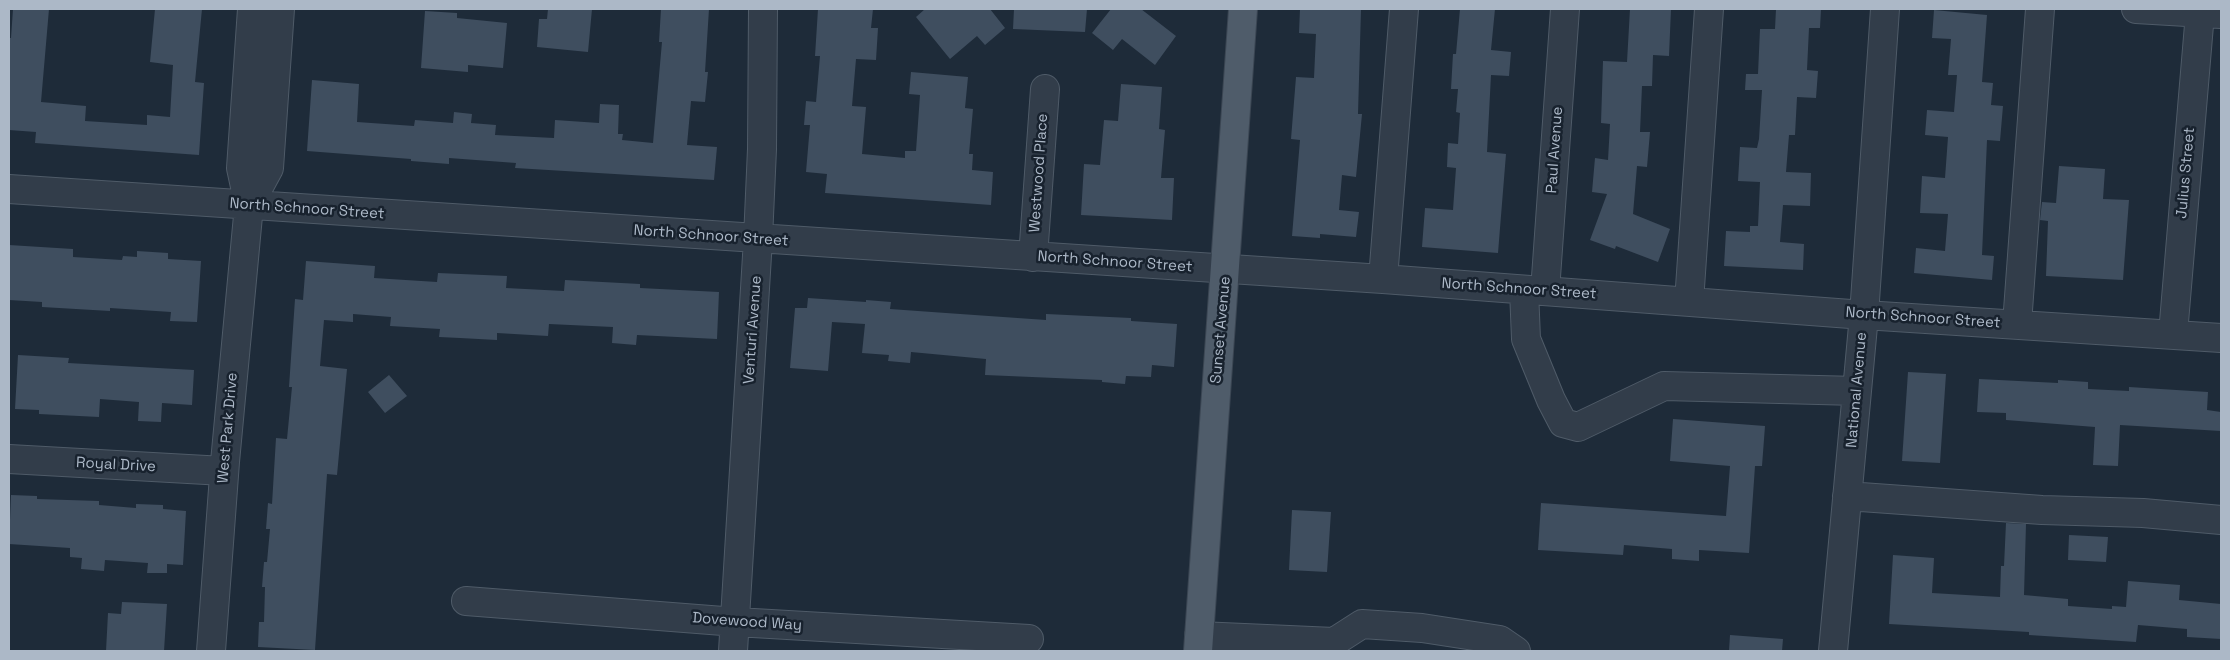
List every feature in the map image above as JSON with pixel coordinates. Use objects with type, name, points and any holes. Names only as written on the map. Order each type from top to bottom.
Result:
[{"type":"main road","name":"Sunset Avenue","points":[[1198,644],[1243,9]]},
{"type":"street","name":"West Park Drive","points":[[212,651],[224,471],[249,205],[242,168],[252,9]]},
{"type":"street","name":"West Park Drive","points":[[249,205],[269,168],[280,9]]},
{"type":"street","name":"Venturi Avenue","points":[[733,651],[758,239],[762,148],[763,9]]},
{"type":"street","points":[[1383,279],[1404,9]]},
{"type":"street","name":"Paul Avenue","points":[[1565,9],[1534,291],[1526,339],[1551,400],[1563,423],[1578,427],[1664,386],[1857,391]]},
{"type":"street","points":[[1690,302],[1709,9]]},
{"type":"street","name":"National Avenue","points":[[1833,651],[1864,315],[1885,9]]},
{"type":"street","points":[[2017,324],[2040,9]]},
{"type":"street","points":[[2136,9],[2210,13]]},
{"type":"street","name":"Julius Street","points":[[2173,334],[2210,13]]},
{"type":"street","name":"Westwood Place","points":[[1032,257],[1045,89]]},
{"type":"street","name":"North Schnoor Street","points":[[9,189],[1383,279],[1864,315],[2221,338]]},
{"type":"street","name":"Royal Drive","points":[[9,459],[224,471]]},
{"type":"street","points":[[1847,496],[2042,510],[2143,513],[2221,520]]},
{"type":"street","name":"Dovewood Way","points":[[466,601],[736,622],[1029,639]]},
{"type":"street","points":[[1198,644],[1334,642],[1362,624],[1422,628],[1500,640],[1516,651]]},
{"type":"building","points":[[13,9],[49,9],[41,102],[86,106],[85,121],[147,125],[147,115],[170,117],[173,65],[150,62],[155,9],[202,9],[195,82],[204,83],[199,155],[35,143],[36,132],[9,130],[9,38],[11,38]]},
{"type":"building","points":[[548,9],[592,9],[588,52],[537,47],[539,19],[547,19]]},
{"type":"building","points":[[661,9],[709,9],[705,72],[708,72],[705,102],[691,101],[687,145],[717,147],[714,180],[515,168],[516,163],[449,158],[449,164],[411,161],[411,159],[307,151],[312,80],[359,84],[357,122],[414,126],[415,120],[453,123],[454,112],[472,114],[471,123],[496,125],[495,135],[554,138],[555,120],[599,123],[600,104],[619,105],[618,134],[623,134],[622,140],[653,143],[662,42],[659,42]]},
{"type":"building","points":[[818,9],[873,9],[871,28],[878,28],[876,60],[856,59],[852,106],[866,107],[862,154],[905,158],[905,151],[916,151],[920,95],[909,94],[911,72],[968,77],[965,108],[973,109],[969,154],[973,154],[972,170],[993,172],[991,205],[825,193],[827,174],[806,172],[810,125],[804,125],[806,101],[816,102],[820,56],[815,56]]},
{"type":"building","points":[[925,9],[990,9],[1005,28],[985,45],[977,36],[950,59],[916,17]]},
{"type":"building","points":[[1014,9],[1087,9],[1085,32],[1013,29]]},
{"type":"building","points":[[1111,9],[1141,9],[1176,36],[1155,65],[1122,39],[1113,50],[1092,33]]},
{"type":"building","points":[[1300,9],[1361,9],[1358,114],[1362,114],[1356,177],[1342,175],[1339,210],[1359,212],[1356,237],[1320,234],[1320,238],[1292,236],[1300,140],[1291,139],[1296,77],[1314,78],[1316,34],[1299,33]]},
{"type":"building","points":[[1460,9],[1495,9],[1491,50],[1511,52],[1509,76],[1491,75],[1487,152],[1506,154],[1498,253],[1422,247],[1425,208],[1453,210],[1456,168],[1447,167],[1448,143],[1458,144],[1460,113],[1456,112],[1458,89],[1451,89],[1453,54],[1456,54]]},
{"type":"building","points":[[1630,9],[1671,9],[1669,56],[1653,55],[1652,86],[1642,86],[1640,132],[1650,132],[1647,167],[1637,166],[1633,214],[1670,229],[1658,262],[1616,246],[1615,249],[1590,240],[1607,194],[1592,192],[1595,158],[1608,160],[1610,124],[1601,123],[1603,61],[1627,62]]},
{"type":"building","points":[[1776,9],[1821,9],[1820,28],[1809,28],[1807,70],[1818,71],[1816,98],[1797,97],[1795,135],[1789,135],[1786,172],[1811,173],[1810,206],[1783,205],[1780,242],[1804,244],[1803,270],[1724,266],[1726,231],[1750,232],[1750,226],[1758,226],[1760,182],[1738,181],[1740,147],[1757,148],[1759,139],[1762,90],[1745,90],[1746,74],[1758,74],[1760,29],[1775,29]]},
{"type":"building","points":[[1934,10],[1987,15],[1982,82],[1993,83],[1991,105],[2003,106],[2000,141],[1987,140],[1982,255],[1994,256],[1992,280],[1914,273],[1916,248],[1945,251],[1948,214],[1920,213],[1922,176],[1945,178],[1948,137],[1925,135],[1927,110],[1954,112],[1957,75],[1948,75],[1951,39],[1932,38]]},
{"type":"building","points":[[425,11],[457,13],[457,18],[507,23],[503,68],[468,65],[468,72],[421,68]]},
{"type":"building","points":[[1121,84],[1162,87],[1159,129],[1165,130],[1161,178],[1174,178],[1172,220],[1081,215],[1084,164],[1100,165],[1104,120],[1118,121]]},
{"type":"building","points":[[2059,166],[2105,169],[2103,199],[2129,200],[2123,280],[2046,276],[2048,221],[2040,220],[2042,202],[2056,203]]},
{"type":"building","points":[[9,245],[73,249],[73,257],[122,260],[123,256],[137,257],[137,251],[168,253],[168,259],[201,261],[197,322],[170,321],[171,312],[110,308],[110,311],[42,307],[42,302],[9,300]]},
{"type":"building","points":[[306,261],[375,266],[374,278],[437,282],[438,273],[507,276],[506,288],[564,291],[565,280],[640,284],[640,288],[719,292],[717,339],[637,335],[636,345],[612,343],[613,327],[549,324],[548,336],[497,333],[497,340],[439,337],[440,329],[390,326],[391,317],[353,314],[353,322],[324,320],[320,366],[347,369],[337,475],[327,474],[315,650],[258,647],[259,622],[264,622],[265,587],[262,587],[264,562],[267,562],[270,529],[266,529],[268,503],[272,504],[276,438],[287,439],[292,387],[289,387],[295,299],[303,300]]},
{"type":"building","points":[[808,298],[891,302],[890,309],[946,313],[1046,320],[1046,314],[1131,318],[1131,321],[1177,324],[1174,367],[1152,365],[1151,377],[1126,376],[1125,384],[1102,382],[1102,380],[985,375],[986,359],[911,352],[910,363],[888,361],[889,355],[862,353],[865,324],[832,322],[828,371],[790,368],[795,308],[807,308]]},
{"type":"building","points":[[18,355],[69,358],[68,363],[194,370],[192,405],[162,403],[161,422],[138,421],[139,402],[100,399],[99,417],[39,414],[39,410],[15,409]]},
{"type":"building","points":[[1908,372],[1946,374],[1940,463],[1902,461]]},
{"type":"building","points":[[389,375],[407,396],[385,413],[368,392]]},
{"type":"building","points":[[1979,379],[2058,383],[2058,380],[2088,382],[2088,389],[2129,391],[2129,387],[2208,392],[2207,410],[2221,412],[2221,431],[2120,425],[2118,466],[2093,465],[2095,427],[2006,420],[2006,413],[1977,412]]},
{"type":"building","points":[[1673,419],[1765,426],[1762,466],[1755,466],[1749,553],[1699,550],[1699,561],[1672,559],[1672,549],[1624,545],[1623,555],[1538,550],[1541,503],[1726,516],[1730,466],[1670,461]]},
{"type":"building","points":[[11,495],[37,496],[37,499],[99,501],[99,505],[136,508],[136,504],[163,505],[163,509],[186,511],[183,565],[167,564],[167,573],[147,573],[148,563],[105,560],[104,571],[81,569],[82,558],[70,557],[70,548],[9,544]]},
{"type":"building","points":[[1292,510],[1331,512],[1327,572],[1289,570]]},
{"type":"building","points":[[2006,523],[2026,524],[2024,595],[2068,599],[2068,606],[2112,609],[2112,606],[2126,607],[2128,581],[2180,585],[2179,600],[2221,604],[2221,639],[2187,637],[2187,629],[2138,625],[2136,642],[2029,635],[2029,632],[1889,624],[1893,555],[1934,558],[1932,593],[2000,597],[2001,566],[2004,566]]},
{"type":"building","points":[[2069,535],[2108,537],[2106,562],[2068,560]]},
{"type":"building","points":[[122,602],[167,604],[164,651],[106,651],[108,613],[121,614]]},
{"type":"building","points":[[1730,635],[1783,639],[1782,651],[1729,651]]}]
